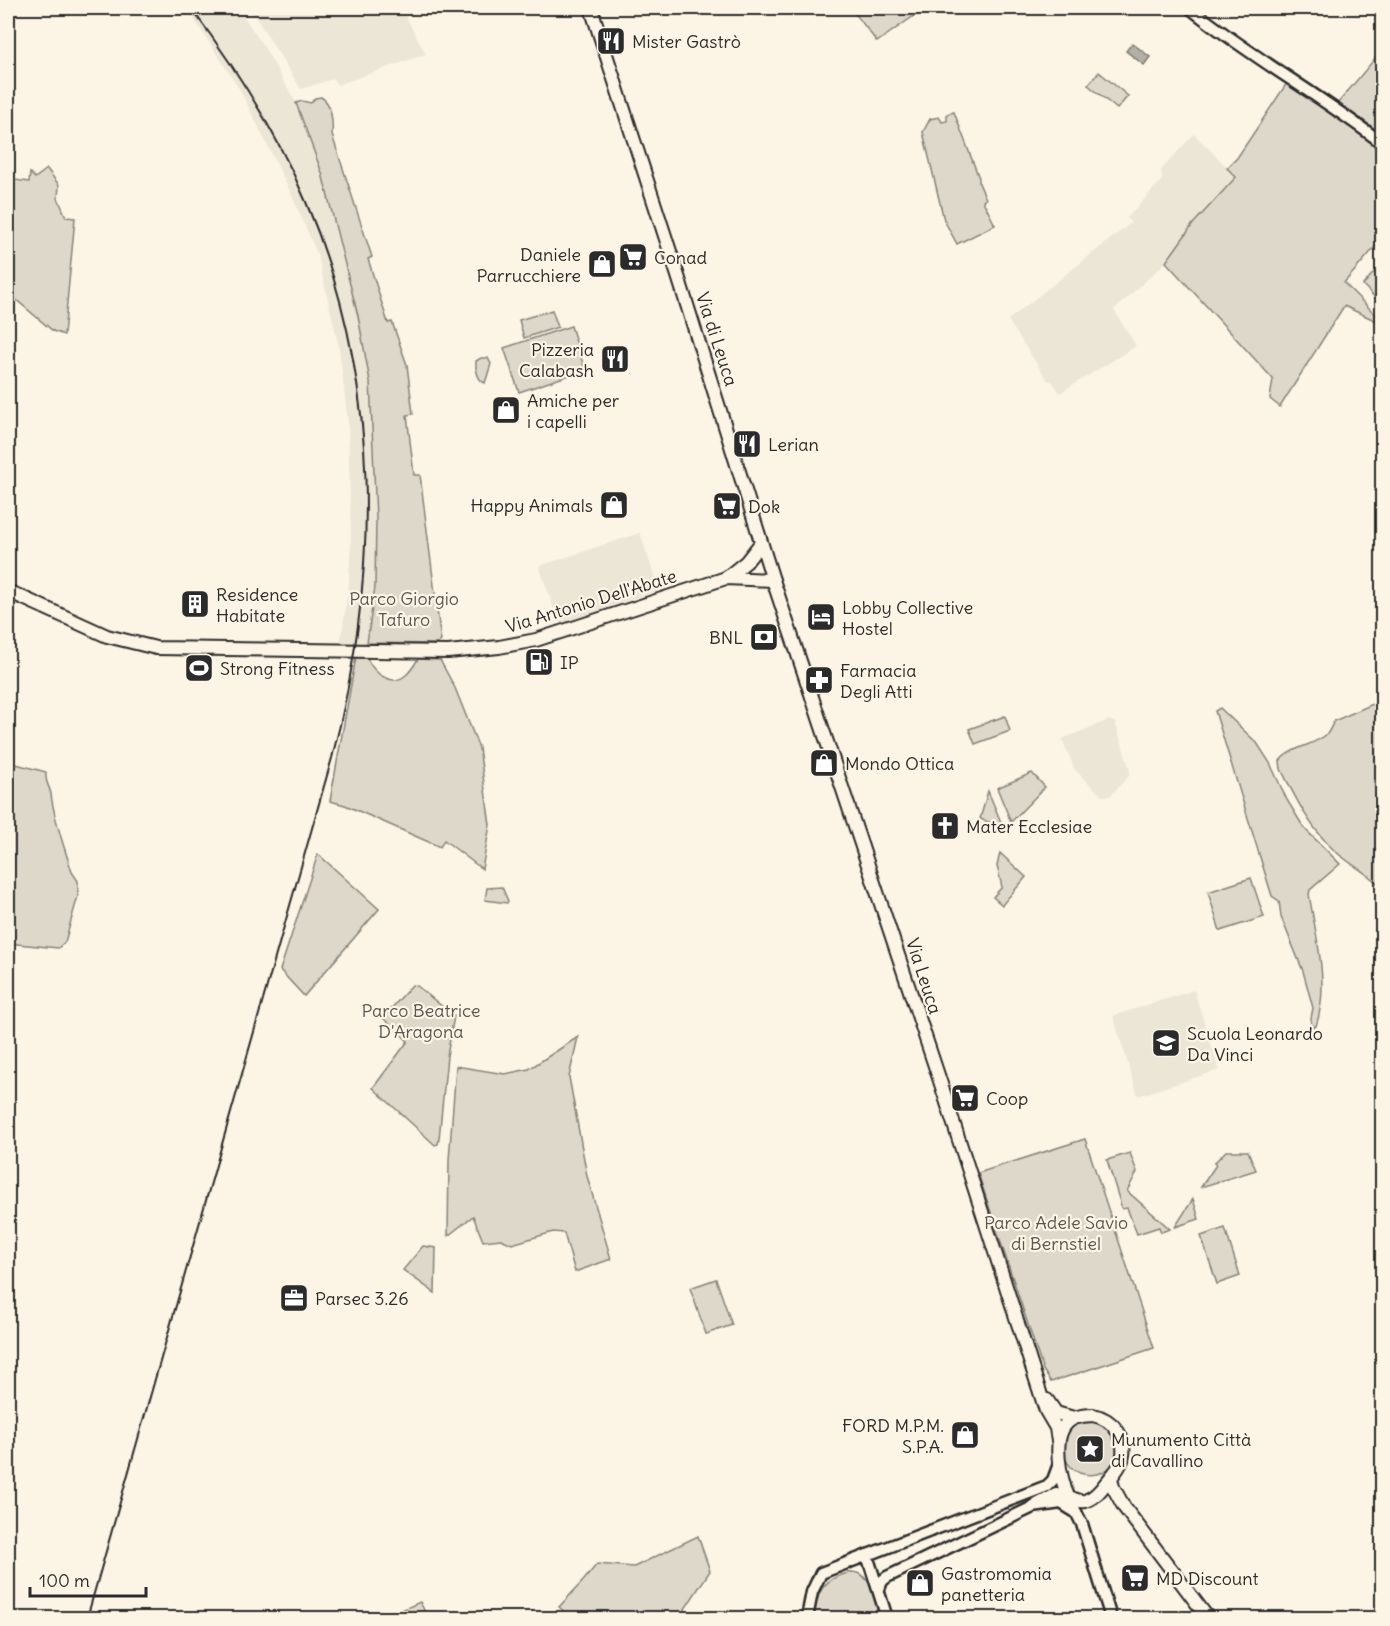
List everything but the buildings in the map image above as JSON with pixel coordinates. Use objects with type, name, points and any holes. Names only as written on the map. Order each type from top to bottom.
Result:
[{"type":"main road","name":"Via di Leuca","points":[[591,8],[773,580]]},
{"type":"main road","name":"Via Antonio Dell'Abate","points":[[8,591],[107,636],[156,648],[448,652],[499,647],[536,640],[726,578],[739,568],[761,543]]},
{"type":"main road","name":"Via Antonio Dell'Abate","points":[[726,578],[773,580]]},
{"type":"main road","name":"Via Leuca","points":[[773,580],[937,1070],[970,1180],[1046,1411],[1056,1428],[1059,1441]]},
{"type":"main road","name":"Via Leuca","points":[[1038,1384],[1056,1413],[1074,1418]]},
{"type":"main road","points":[[1096,1496],[1118,1468],[1123,1456],[1120,1434],[1111,1421],[1093,1415],[1074,1418],[1066,1425],[1059,1441],[1063,1484],[1068,1496],[1079,1501],[1096,1496],[1111,1497],[1124,1508]]},
{"type":"main road","points":[[1111,1478],[1124,1508],[1208,1618]]},
{"type":"street","points":[[1190,8],[1242,47],[1383,143]]},
{"type":"street","points":[[807,1618],[812,1592],[821,1573],[1047,1486],[1057,1472],[1060,1461]]},
{"type":"street","points":[[879,1589],[887,1576],[1056,1494],[1068,1496],[1082,1524],[1111,1618]]},
{"type":"street","points":[[1082,1524],[1087,1504],[1096,1496]]},
{"type":"street","points":[[1033,1507],[1061,1503],[1074,1510]]},
{"type":"street","points":[[867,1555],[887,1618]]},
{"type":"shaded area","points":[[187,8],[238,8],[266,50],[296,103],[322,173],[358,316],[370,381],[376,556],[375,587],[367,643],[363,646],[340,645],[349,583],[351,539],[348,423],[339,348],[318,256],[290,191],[240,90]]},
{"type":"shaded area","points":[[250,8],[401,8],[426,54],[337,85],[333,79],[301,89]]},
{"type":"shaded area","points":[[1132,43],[1150,57],[1144,65],[1126,51]]},
{"type":"shaded area","points":[[1194,134],[1236,176],[1193,224],[1166,262],[1114,310],[1136,346],[1060,393],[1052,381],[1048,381],[1008,320],[1131,223],[1127,218],[1162,180],[1161,170]]},
{"type":"shaded area","points":[[640,533],[658,587],[656,591],[562,623],[558,621],[539,566]]},
{"type":"shaded area","points":[[1109,720],[1115,722],[1130,770],[1129,776],[1110,796],[1102,796],[1075,770],[1062,739]]},
{"type":"shaded area","name":"Scuola Leonardo Da Vinci","points":[[1194,990],[1219,1070],[1138,1096],[1113,1016]]},
{"type":"green space","points":[[851,8],[925,8],[877,42]]},
{"type":"green space","points":[[1382,50],[1382,136],[1338,103]]},
{"type":"green space","points":[[1099,72],[1128,96],[1117,109],[1088,85]]},
{"type":"green space","points":[[1287,83],[1359,130],[1382,148],[1382,239],[1344,283],[1381,320],[1381,323],[1344,306],[1280,407],[1270,399],[1273,379],[1166,262],[1193,224],[1236,177],[1227,168],[1237,158]]},
{"type":"green space","name":"Parco Giorgio Tafuro","points":[[321,97],[330,108],[332,135],[372,257],[368,259],[388,323],[392,322],[407,365],[413,414],[407,415],[414,475],[420,475],[441,641],[437,644],[367,643],[375,587],[376,518],[370,381],[358,316],[322,173],[296,103],[302,101],[311,103],[315,98]]},
{"type":"green space","points":[[954,112],[986,199],[983,201],[995,225],[957,244],[944,220],[923,132],[930,119],[939,117],[942,122],[947,121],[947,114]]},
{"type":"green space","points":[[47,169],[59,185],[58,198],[66,217],[75,218],[64,335],[53,331],[14,298],[8,297],[8,179],[29,182],[30,173],[35,178]]},
{"type":"green space","points":[[1382,263],[1382,305],[1363,285]]},
{"type":"green space","points":[[552,310],[558,327],[524,338],[519,320]]},
{"type":"green space","points":[[571,326],[585,370],[519,392],[504,348]]},
{"type":"green space","points":[[488,358],[491,364],[485,383],[479,377],[476,368],[476,361]]},
{"type":"green space","points":[[356,657],[367,658],[378,673],[394,680],[406,675],[418,659],[440,660],[455,688],[479,748],[490,825],[482,869],[444,840],[440,847],[345,805],[330,801]]},
{"type":"green space","points":[[1382,700],[1382,888],[1335,851],[1318,833],[1292,791],[1281,769],[1280,761],[1284,756],[1322,738],[1334,721]]},
{"type":"green space","points":[[1220,708],[1257,743],[1304,828],[1340,864],[1310,890],[1309,894],[1322,977],[1322,994],[1316,1026],[1312,1027],[1313,1008],[1303,971],[1281,917],[1279,901],[1272,896],[1215,711]]},
{"type":"green space","points":[[1005,716],[1010,731],[975,744],[969,729]]},
{"type":"green space","points":[[16,764],[46,772],[54,814],[72,872],[78,881],[78,896],[65,942],[58,948],[8,943],[8,770]]},
{"type":"green space","points":[[1032,773],[1045,787],[1011,822],[997,788]]},
{"type":"green space","points":[[988,791],[1003,827],[980,819]]},
{"type":"green space","points":[[1000,853],[1026,877],[1002,905],[993,897],[1002,887],[997,866]]},
{"type":"green space","points":[[318,854],[379,909],[304,996],[280,970]]},
{"type":"green space","points":[[1251,878],[1264,917],[1220,931],[1208,892]]},
{"type":"green space","points":[[502,887],[507,903],[485,900],[487,888]]},
{"type":"green space","name":"Parco Beatrice D'Aragona","points":[[412,985],[417,986],[454,1016],[447,1056],[439,1139],[438,1144],[435,1145],[373,1088],[408,1041],[383,1018]]},
{"type":"green space","points":[[578,1037],[569,1077],[587,1176],[611,1259],[575,1272],[564,1233],[553,1232],[512,1244],[501,1239],[483,1241],[473,1216],[448,1236],[449,1160],[456,1066],[505,1074],[529,1069]]},
{"type":"green space","name":"Parco Adele Savio di Bernstiel","points":[[1085,1139],[1154,1348],[1051,1382],[1043,1370],[978,1173]]},
{"type":"green space","points":[[1226,1151],[1248,1151],[1256,1170],[1201,1187],[1216,1165],[1214,1163]]},
{"type":"green space","points":[[1130,1153],[1137,1172],[1127,1191],[1170,1229],[1161,1232],[1159,1227],[1137,1234],[1127,1208],[1122,1209],[1107,1160]]},
{"type":"green space","points":[[1193,1199],[1199,1219],[1175,1227]]},
{"type":"green space","points":[[1225,1228],[1240,1276],[1217,1284],[1201,1236]]},
{"type":"green space","points":[[423,1246],[436,1248],[435,1293],[403,1270]]},
{"type":"green space","points":[[716,1279],[732,1325],[706,1334],[690,1288]]},
{"type":"green space","points":[[1089,1418],[1115,1432],[1118,1450],[1116,1460],[1109,1468],[1091,1475],[1080,1473],[1072,1468],[1065,1458],[1063,1444],[1067,1430]]},
{"type":"green space","points":[[698,1536],[710,1571],[679,1618],[572,1618],[559,1607],[597,1564],[634,1567]]},
{"type":"green space","points":[[852,1572],[864,1577],[869,1583],[879,1618],[813,1618],[819,1593],[823,1587],[834,1578]]},
{"type":"green space","points":[[420,1602],[428,1618],[389,1618],[388,1616]]},
{"type":"railway","points":[[87,1618],[332,758],[348,688],[359,618],[365,548],[366,478],[360,408],[349,338],[331,270],[295,176],[269,126],[240,78],[191,8]]},
{"type":"place","name":"Mister Gastrò","points":[[611,41]]},
{"type":"place","name":"Conad","points":[[633,257]]},
{"type":"place","name":"Daniele Parrucchiere","points":[[602,264]]},
{"type":"place","name":"Pizzeria Calabash","points":[[615,359]]},
{"type":"place","name":"Amiche per i capelli","points":[[506,410]]},
{"type":"place","name":"Lerian","points":[[747,444]]},
{"type":"place","name":"Happy Animals","points":[[614,505]]},
{"type":"place","name":"Dok","points":[[727,506]]},
{"type":"place","name":"Residence Habitate","points":[[195,604]]},
{"type":"place","name":"Lobby Collective Hostel","points":[[821,617]]},
{"type":"place","name":"BNL","points":[[764,637]]},
{"type":"place","name":"IP","points":[[539,662]]},
{"type":"place","name":"Strong Fitness","points":[[199,668]]},
{"type":"place","name":"Farmacia Degli Atti","points":[[819,680]]},
{"type":"place","name":"Mondo Ottica","points":[[824,763]]},
{"type":"place","name":"Mater Ecclesiae","points":[[945,826]]},
{"type":"place","name":"Scuola Leonardo Da Vinci","points":[[1166,1043]]},
{"type":"place","name":"Coop","points":[[965,1098]]},
{"type":"place","name":"Parsec 3.26","points":[[294,1298]]},
{"type":"place","name":"FORD M.P.M. S.P.A.","points":[[965,1435]]},
{"type":"place","name":"Munumento Città di Cavallino","points":[[1090,1449]]},
{"type":"place","name":"MD Discount","points":[[1135,1578]]},
{"type":"place","name":"Gastromomia panetteria","points":[[920,1583]]}]
